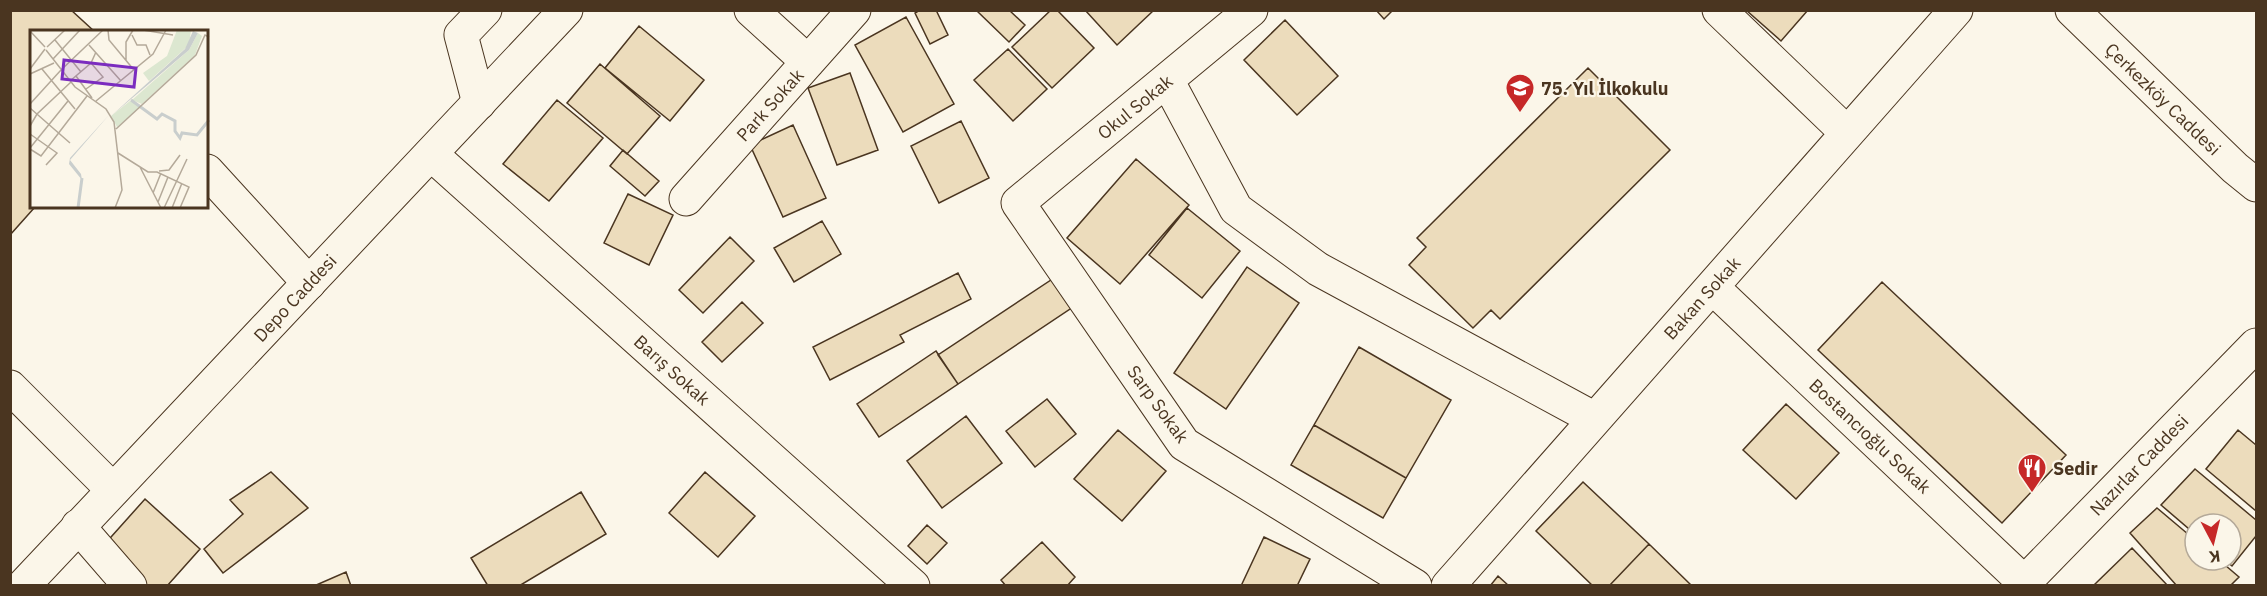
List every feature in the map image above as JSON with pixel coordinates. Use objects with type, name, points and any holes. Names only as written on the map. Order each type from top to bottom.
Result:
[{"type":"street","points":[[478,103],[461,35],[485,10]]},
{"type":"street","name":"Depo Caddesi","points":[[23,585],[566,10]]},
{"type":"street","points":[[751,10],[808,62]]},
{"type":"street","name":"Park Sokak","points":[[686,199],[854,10]]},
{"type":"street","points":[[1719,10],[1846,134]]},
{"type":"street","name":"Bakan Sokak","points":[[1448,585],[1593,418],[1712,287],[1956,10]]},
{"type":"street","name":"Çerkezköy Caddesi","points":[[2072,10],[2235,168],[2256,185]]},
{"type":"street","name":"Okul Sokak","points":[[1018,203],[1167,81],[1245,13]]},
{"type":"street","points":[[1167,81],[1236,209],[1318,269],[1593,418]]},
{"type":"street","name":"Barış Sokak","points":[[431,154],[913,585]]},
{"type":"street","points":[[208,172],[309,283]]},
{"type":"street","name":"Sarp Sokak","points":[[1018,203],[1184,444],[1415,585]]},
{"type":"street","name":"Bostancıoğlu Sokak","points":[[1712,287],[2024,584]]},
{"type":"street","name":"Nazırlar Caddesi","points":[[2024,584],[2256,345]]},
{"type":"street","points":[[10,387],[113,490]]},
{"type":"street","points":[[78,526],[130,585]]},
{"type":"building","points":[[10,10],[71,10],[93,30],[30,30],[30,208],[34,208],[10,235]]},
{"type":"building","points":[[920,10],[936,10],[948,35],[930,44],[915,13]]},
{"type":"building","points":[[976,10],[1009,10],[1025,25],[1009,42]]},
{"type":"building","points":[[1051,10],[1057,10],[1094,48],[1052,88],[1012,47]]},
{"type":"building","points":[[1085,10],[1154,10],[1117,45]]},
{"type":"building","points":[[1376,10],[1393,10],[1384,19]]},
{"type":"building","points":[[1746,10],[1808,10],[1781,41]]},
{"type":"building","points":[[906,17],[954,104],[903,132],[855,45]]},
{"type":"building","points":[[1285,20],[1338,76],[1297,115],[1244,60]]},
{"type":"building","points":[[639,26],[704,80],[670,121],[605,68]]},
{"type":"building","points":[[1008,49],[1047,89],[1013,121],[974,80]]},
{"type":"building","points":[[600,64],[660,116],[627,154],[567,103]]},
{"type":"building","name":"75. Yıl İlkokulu","points":[[1588,68],[1670,150],[1500,319],[1491,310],[1473,328],[1409,265],[1426,247],[1417,238]]},
{"type":"building","points":[[850,73],[878,150],[837,165],[808,88]]},
{"type":"building","points":[[557,100],[603,138],[549,201],[503,164]]},
{"type":"building","points":[[961,121],[989,178],[939,203],[911,146]]},
{"type":"building","points":[[793,125],[826,198],[783,217],[750,145]]},
{"type":"building","points":[[623,150],[659,181],[645,196],[610,166]]},
{"type":"building","points":[[1136,159],[1189,205],[1120,284],[1067,238]]},
{"type":"building","points":[[628,194],[673,215],[649,265],[604,243]]},
{"type":"building","points":[[1187,208],[1240,251],[1202,298],[1149,255]]},
{"type":"building","points":[[822,221],[841,254],[794,282],[774,248]]},
{"type":"building","points":[[730,237],[754,261],[703,313],[679,290]]},
{"type":"building","points":[[1247,267],[1299,303],[1226,409],[1174,373]]},
{"type":"building","points":[[958,273],[971,299],[900,335],[904,342],[830,380],[813,347]]},
{"type":"building","points":[[1054,278],[1073,307],[958,384],[938,355]]},
{"type":"building","points":[[1882,282],[2066,455],[2002,523],[1818,350]]},
{"type":"building","points":[[742,302],[763,323],[722,362],[702,342]]},
{"type":"building","points":[[1359,347],[1451,400],[1406,478],[1314,425]]},
{"type":"building","points":[[936,351],[958,384],[879,437],[857,404]]},
{"type":"building","points":[[1047,399],[1076,434],[1035,467],[1006,431]]},
{"type":"building","points":[[1786,404],[1839,453],[1796,499],[1743,450]]},
{"type":"building","points":[[966,416],[1002,463],[942,508],[907,461]]},
{"type":"building","points":[[1314,425],[1406,478],[1383,518],[1291,465]]},
{"type":"building","points":[[1118,430],[1166,471],[1122,521],[1074,479]]},
{"type":"building","points":[[2238,430],[2256,445],[2256,511],[2206,469]]},
{"type":"building","points":[[2195,469],[2256,520],[2256,536],[2243,552],[2243,512],[2183,512],[2183,524],[2161,505]]},
{"type":"building","points":[[271,472],[308,508],[223,573],[204,549],[243,514],[230,500]]},
{"type":"building","points":[[705,472],[755,516],[718,557],[669,513]]},
{"type":"building","points":[[1583,482],[1649,544],[1609,586],[1593,586],[1536,531]]},
{"type":"building","points":[[581,492],[606,534],[519,586],[488,586],[471,558]]},
{"type":"building","points":[[145,499],[200,549],[167,586],[146,586],[103,546]]},
{"type":"building","points":[[2157,508],[2183,530],[2183,572],[2233,572],[2239,577],[2230,586],[2177,586],[2130,533]]},
{"type":"building","points":[[927,525],[947,543],[927,564],[908,546]]},
{"type":"building","points":[[1264,537],[1310,559],[1297,586],[1241,586]]},
{"type":"building","points":[[1042,542],[1075,577],[1067,586],[1006,586],[1001,580]]},
{"type":"building","points":[[1649,544],[1692,586],[1609,586]]},
{"type":"building","points":[[2132,548],[2168,586],[2093,586]]},
{"type":"building","points":[[346,572],[351,586],[314,586]]},
{"type":"building","points":[[1498,576],[1509,586],[1490,586]]},
{"type":"place","name":"75. Yıl İlkokulu","points":[[1520,114]]},
{"type":"place","name":"Sedir","points":[[2032,494]]}]
